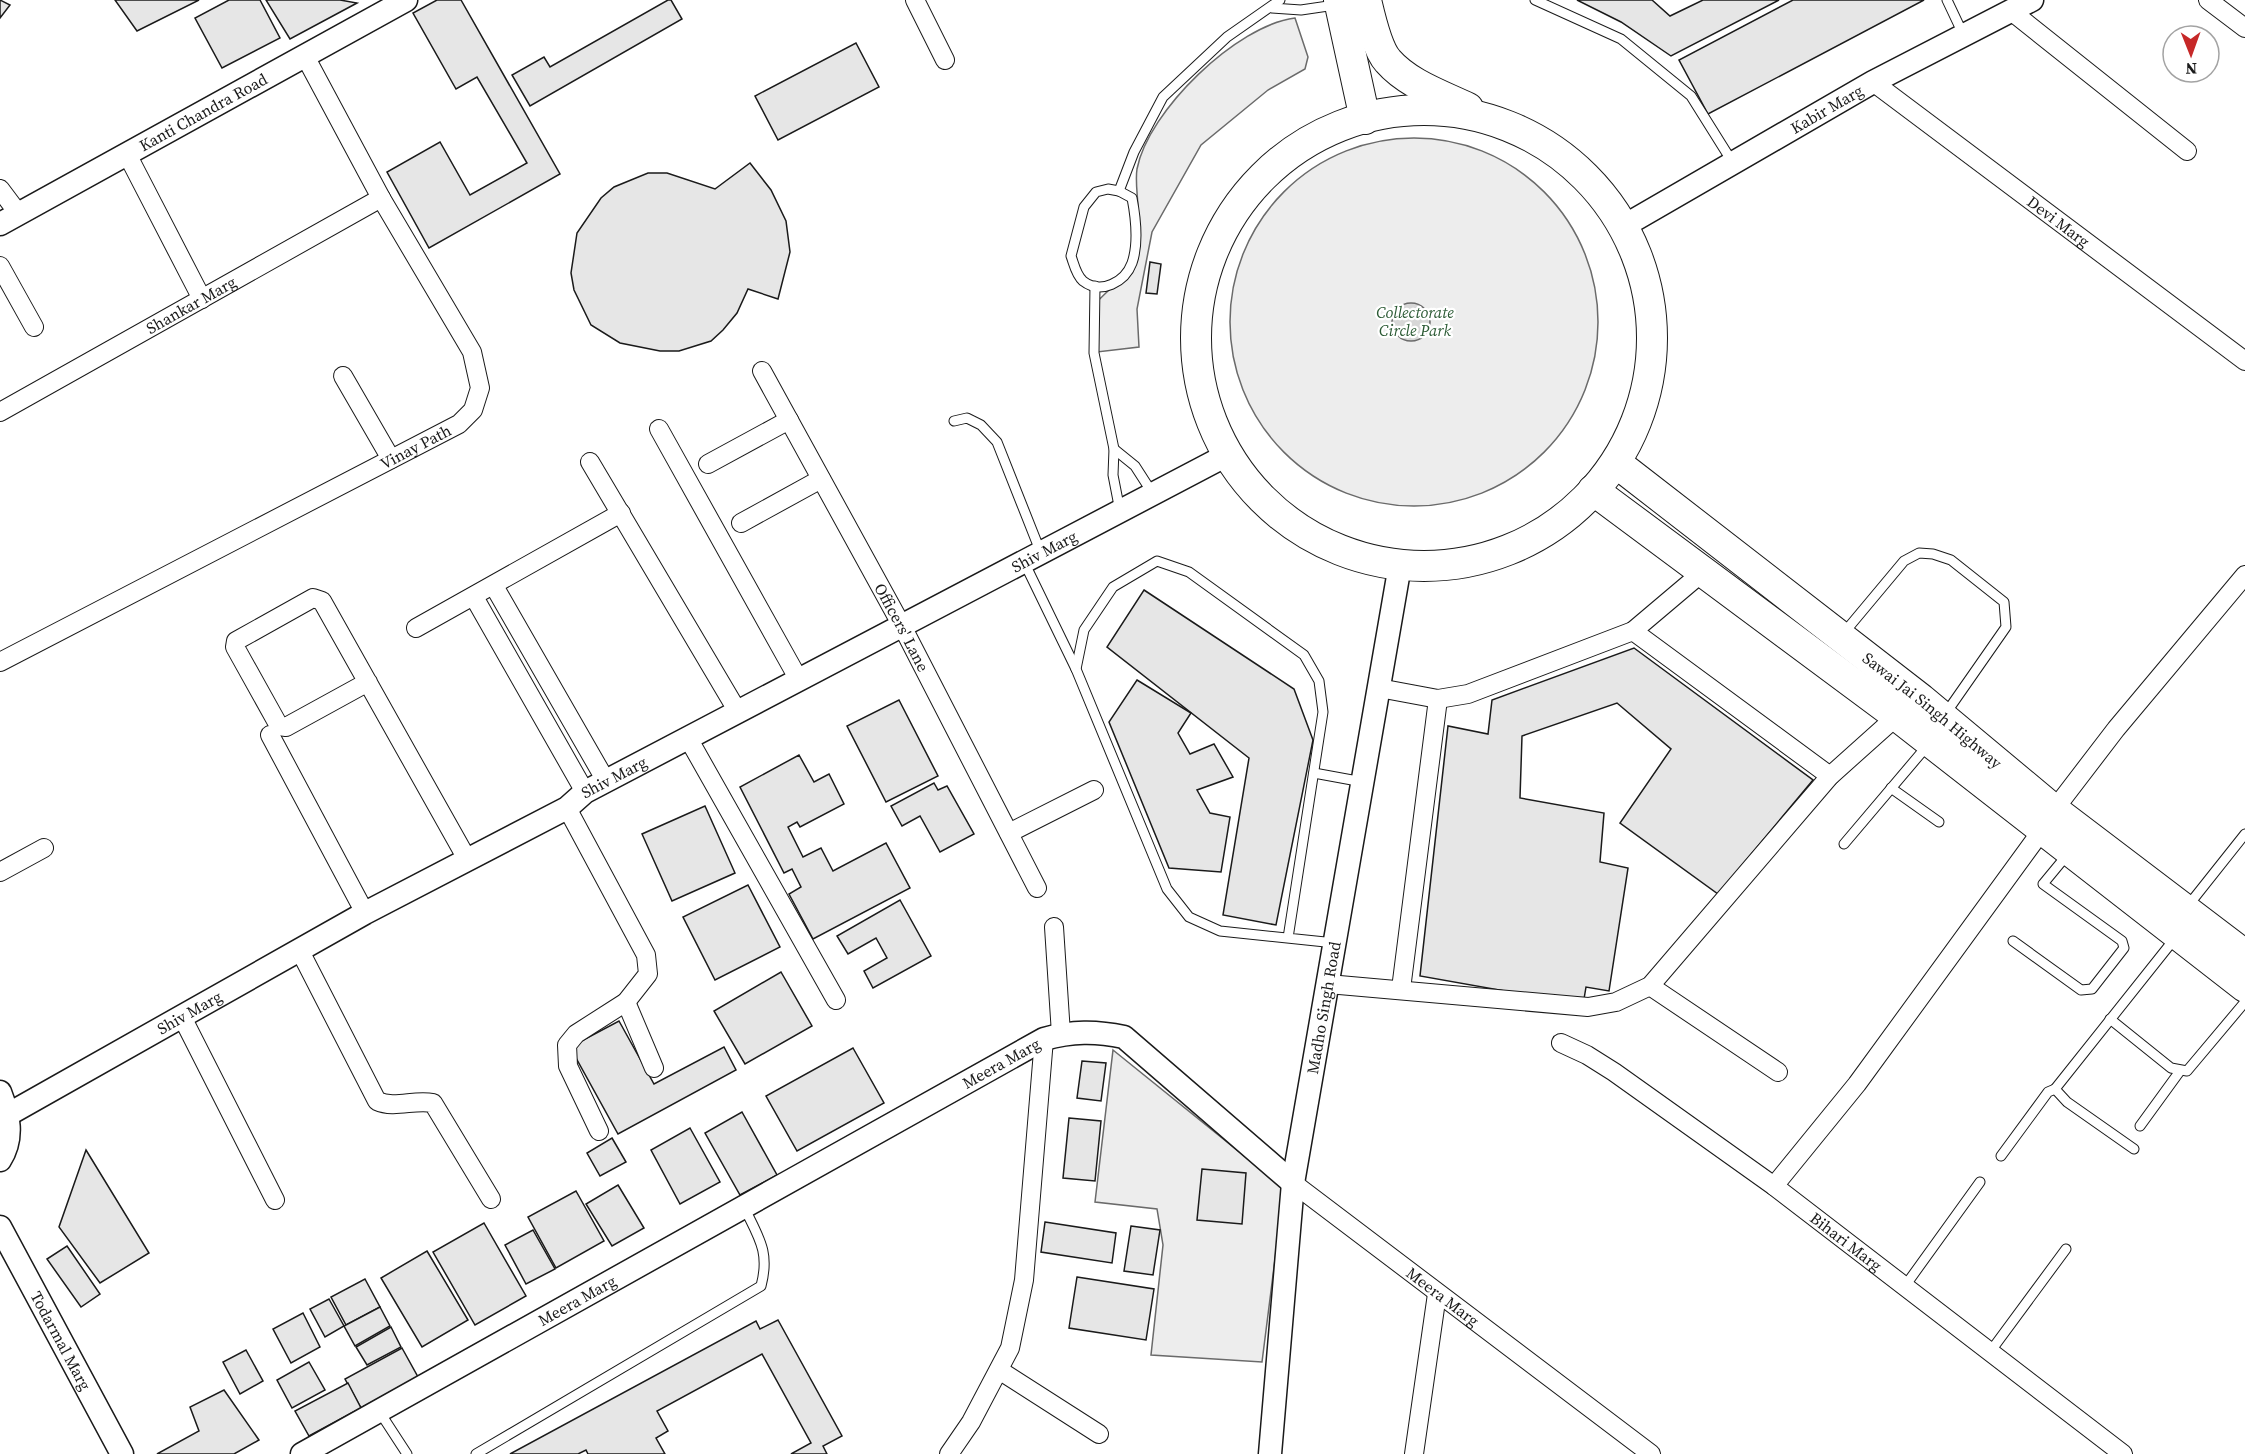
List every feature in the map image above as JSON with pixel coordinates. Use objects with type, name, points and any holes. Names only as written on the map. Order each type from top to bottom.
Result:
[{"type":"main road","points":[[1348,1],[1365,119]]},
{"type":"main road","points":[[1348,1],[1371,23],[1386,60],[1412,81],[1499,123],[1558,153],[1598,188],[1624,226],[1643,270],[1653,329],[1648,389],[1619,465],[1553,526],[1499,554],[1449,565],[1400,565],[1344,552],[1290,523],[1258,496],[1227,455],[1203,397],[1195,340],[1203,279],[1223,227],[1252,186],[1305,143],[1365,119],[1393,114],[1448,111],[1499,123]]},
{"type":"main road","name":"Sawai Jai Singh Highway","points":[[1619,465],[1840,637],[1936,730],[2049,819],[2182,922],[2245,955]]},
{"type":"main road","points":[[1593,490],[1897,716],[1936,730]]},
{"type":"main road","points":[[2049,819],[2071,850],[2182,922],[2245,987]]},
{"type":"street","points":[[915,0],[945,60]]},
{"type":"street","name":"Kabir Marg","points":[[1624,226],[1873,82],[2032,0]]},
{"type":"street","points":[[2208,0],[2245,28]]},
{"type":"street","name":"Kanti Chandra Road","points":[[9,219],[306,58],[397,2]]},
{"type":"street","points":[[2011,11],[2187,151]]},
{"type":"street","name":"Vinay Path","points":[[0,662],[459,424],[473,411],[480,388],[472,352],[381,198],[306,58]]},
{"type":"street","name":"Devi Marg","points":[[1873,82],[2245,361]]},
{"type":"street","points":[[127,154],[202,299]]},
{"type":"street","points":[[0,189],[9,219]]},
{"type":"street","name":"Shankar Marg","points":[[0,412],[381,198]]},
{"type":"street","points":[[0,266],[34,327]]},
{"type":"street","name":"Officers' Lane","points":[[762,371],[902,626],[1037,888]]},
{"type":"street","points":[[343,376],[391,459]]},
{"type":"street","points":[[708,464],[789,420]]},
{"type":"street","points":[[659,429],[799,680]]},
{"type":"street","name":"Shiv Marg","points":[[9,1114],[365,913],[567,808],[585,792],[1227,455]]},
{"type":"street","points":[[590,462],[738,712]]},
{"type":"street","points":[[741,523],[821,479]]},
{"type":"street","points":[[416,628],[621,513]]},
{"type":"street","name":"Madho Singh Road","points":[[1270,1454],[1293,1183],[1400,565]]},
{"type":"street","points":[[1379,688],[1438,699],[1468,694],[1633,631],[1704,571]]},
{"type":"street","points":[[1773,1186],[1857,1084],[2116,729],[2245,575]]},
{"type":"street","points":[[494,586],[606,781]]},
{"type":"street","points":[[474,597],[585,792]]},
{"type":"street","points":[[368,682],[286,727],[279,726],[235,647],[236,641],[313,598],[322,601],[368,682],[467,859]]},
{"type":"street","points":[[1633,631],[1830,777]]},
{"type":"street","points":[[1401,989],[1438,699]]},
{"type":"street","points":[[1328,984],[1588,1007],[1616,1002],[1650,986],[1830,777],[1897,716]]},
{"type":"street","points":[[270,735],[365,913]]},
{"type":"street","points":[[688,738],[836,1000]]},
{"type":"street","points":[[1010,833],[1094,790]]},
{"type":"street","points":[[567,808],[646,955],[648,974],[626,1002],[576,1034],[567,1045],[568,1066],[599,1131]]},
{"type":"street","points":[[0,872],[44,848]]},
{"type":"street","points":[[949,1454],[971,1422],[1011,1348],[1024,1280],[1053,1037],[1054,927]]},
{"type":"street","points":[[300,951],[377,1101],[386,1105],[423,1101],[433,1103],[491,1199]]},
{"type":"street","points":[[1650,986],[1778,1072]]},
{"type":"street","points":[[626,1002],[654,1068]]},
{"type":"street","points":[[182,1017],[275,1200]]},
{"type":"street","name":"Meera Marg","points":[[302,1454],[1053,1037],[1095,1031],[1124,1037],[1293,1183],[1650,1454]]},
{"type":"street","name":"Bihari Marg","points":[[1561,1043],[1587,1054],[1614,1072],[1773,1186],[2123,1454]]},
{"type":"street","points":[[0,1092],[9,1114],[9,1135],[0,1160]]},
{"type":"street","name":"Todarmal Marg","points":[[0,1227],[122,1454]]},
{"type":"street","points":[[1414,1454],[1437,1294]]},
{"type":"street","points":[[999,1370],[1099,1434]]},
{"type":"lane","points":[[1119,190],[1134,152],[1163,97],[1227,38],[1272,8],[1280,0]]},
{"type":"lane","points":[[1535,0],[1621,39],[1692,96],[1733,163]]},
{"type":"lane","points":[[1947,0],[1964,36]]},
{"type":"lane","points":[[1272,8],[1301,10],[1348,1]]},
{"type":"lane","points":[[1119,190],[1132,198],[1136,244],[1132,262],[1127,274],[1118,282],[1106,286],[1095,286],[1083,281],[1076,269],[1071,256],[1075,235],[1084,207],[1096,192],[1119,190]]},
{"type":"lane","points":[[1095,286],[1094,353],[1114,449],[1113,475],[1120,511]]},
{"type":"lane","points":[[954,421],[967,418],[981,425],[996,442],[1032,557],[1076,669],[1167,889],[1172,896],[1190,917],[1220,931],[1335,944]]},
{"type":"lane","points":[[1114,449],[1136,466],[1153,494]]},
{"type":"lane","points":[[1840,637],[1904,561],[1918,553],[1933,554],[1951,560],[2004,602],[2006,627],[1936,730],[1844,844]]},
{"type":"lane","points":[[1076,669],[1084,630],[1113,587],[1157,561],[1189,572],[1304,656],[1319,681],[1323,712],[1288,938]]},
{"type":"lane","points":[[1314,774],[1363,782]]},
{"type":"lane","points":[[1891,788],[1939,822]]},
{"type":"lane","points":[[2001,1156],[2048,1092],[2055,1089],[2110,1019],[2245,834]]},
{"type":"lane","points":[[2013,941],[2081,990],[2092,989],[2124,948],[2122,941],[2043,884],[2071,850]]},
{"type":"lane","points":[[2110,1019],[2171,1068],[2187,1071],[2245,1002]]},
{"type":"lane","points":[[2140,1126],[2180,1071]]},
{"type":"lane","points":[[2055,1089],[2067,1102],[2134,1149]]},
{"type":"lane","points":[[1905,1286],[1980,1182]]},
{"type":"lane","points":[[476,1454],[762,1286],[766,1267],[765,1250],[744,1207]]},
{"type":"lane","points":[[1990,1352],[2066,1249]]},
{"type":"lane","points":[[379,1411],[407,1454]]},
{"type":"green space","points":[[1295,18],[1308,57],[1305,69],[1268,90],[1201,145],[1152,232],[1137,309],[1139,347],[1097,352],[1094,305],[1123,276],[1131,262],[1137,226],[1137,169],[1145,146],[1158,122],[1198,74],[1222,54],[1247,36],[1272,24]]},
{"type":"green space","name":"Collectorate Circle Park","points":[[1414,138],[1450,141],[1484,152],[1516,169],[1544,192],[1567,220],[1584,252],[1595,286],[1598,322],[1595,358],[1584,392],[1567,424],[1544,452],[1516,475],[1484,492],[1450,503],[1414,506],[1378,503],[1344,492],[1312,475],[1284,452],[1261,424],[1244,392],[1233,358],[1230,322],[1233,286],[1244,252],[1261,220],[1284,192],[1312,169],[1344,152],[1378,141]]},
{"type":"green space","points":[[1113,1050],[1284,1188],[1262,1362],[1151,1355],[1163,1245],[1157,1209],[1095,1202]]},
{"type":"shaded area","points":[[1411,303],[1425,308],[1430,322],[1425,336],[1411,341],[1397,336],[1392,322],[1397,308]]},
{"type":"building","points":[[0,0],[10,5],[0,18]]},
{"type":"building","points":[[115,0],[199,0],[137,31]]},
{"type":"building","points":[[229,0],[260,0],[280,38],[222,68],[195,18]]},
{"type":"building","points":[[266,0],[340,0],[357,3],[290,39]]},
{"type":"building","points":[[437,0],[461,0],[560,174],[429,248],[387,172],[440,142],[470,195],[527,163],[477,77],[456,89],[413,13]]},
{"type":"building","points":[[671,0],[682,19],[530,106],[512,75],[544,57],[550,67]]},
{"type":"building","points":[[1577,0],[1652,0],[1670,16],[1703,0],[1779,0],[1671,56],[1621,22]]},
{"type":"building","points":[[1793,0],[1924,0],[1708,114],[1679,60]]},
{"type":"building","points":[[856,43],[879,87],[778,140],[755,96]]},
{"type":"building","points":[[750,163],[771,190],[786,221],[790,252],[778,299],[748,289],[737,313],[711,341],[679,351],[660,351],[620,343],[591,325],[574,290],[571,273],[577,233],[601,198],[614,187],[648,173],[667,173],[715,189]]},
{"type":"building","points":[[1150,262],[1161,264],[1157,294],[1146,293]]},
{"type":"building","points":[[1144,590],[1294,689],[1313,740],[1276,925],[1223,915],[1249,758],[1107,647]]},
{"type":"building","points":[[1634,648],[1813,780],[1718,894],[1620,823],[1671,749],[1617,703],[1522,736],[1520,798],[1604,813],[1600,862],[1628,868],[1609,991],[1586,987],[1583,1005],[1420,976],[1448,726],[1488,734],[1492,700]]},
{"type":"building","points":[[1137,680],[1191,713],[1178,733],[1190,754],[1214,744],[1233,777],[1197,790],[1210,813],[1230,817],[1221,872],[1169,868],[1109,722]]},
{"type":"building","points":[[899,700],[938,776],[886,802],[847,726]]},
{"type":"building","points":[[799,755],[814,782],[829,774],[844,804],[800,827],[797,822],[788,827],[803,857],[821,848],[833,871],[886,843],[910,888],[813,939],[789,894],[801,887],[792,869],[784,873],[740,787]]},
{"type":"building","points":[[934,783],[938,790],[947,786],[974,834],[940,852],[920,816],[902,826],[891,806]]},
{"type":"building","points":[[705,806],[735,873],[672,901],[642,834]]},
{"type":"building","points":[[748,885],[780,947],[715,980],[683,917]]},
{"type":"building","points":[[900,900],[931,956],[873,988],[864,971],[887,958],[876,938],[848,954],[837,936]]},
{"type":"building","points":[[781,972],[812,1026],[745,1064],[714,1011]]},
{"type":"building","points":[[619,1021],[654,1084],[724,1047],[736,1070],[618,1134],[570,1047]]},
{"type":"building","points":[[853,1048],[884,1103],[797,1151],[766,1096]]},
{"type":"building","points":[[1082,1061],[1106,1063],[1101,1101],[1077,1098]]},
{"type":"building","points":[[742,1112],[777,1175],[740,1195],[705,1133]]},
{"type":"building","points":[[1069,1118],[1101,1121],[1095,1181],[1063,1178]]},
{"type":"building","points":[[690,1128],[720,1182],[680,1204],[651,1150]]},
{"type":"building","points":[[612,1138],[626,1162],[600,1176],[587,1153]]},
{"type":"building","points":[[86,1150],[149,1253],[100,1283],[59,1227]]},
{"type":"building","points":[[1202,1169],[1246,1173],[1242,1224],[1197,1220]]},
{"type":"building","points":[[618,1185],[644,1228],[612,1246],[586,1204]]},
{"type":"building","points":[[576,1191],[604,1241],[556,1268],[528,1217]]},
{"type":"building","points":[[1045,1222],[1116,1233],[1112,1263],[1041,1252]]},
{"type":"building","points":[[484,1223],[526,1296],[475,1325],[433,1252]]},
{"type":"building","points":[[1131,1226],[1160,1230],[1153,1275],[1124,1271]]},
{"type":"building","points":[[533,1230],[555,1269],[526,1284],[505,1245]]},
{"type":"building","points":[[67,1246],[100,1294],[81,1307],[47,1259]]},
{"type":"building","points":[[427,1251],[468,1320],[422,1347],[381,1278]]},
{"type":"building","points":[[1077,1277],[1154,1289],[1146,1340],[1069,1328]]},
{"type":"building","points":[[365,1279],[380,1307],[346,1325],[331,1297]]},
{"type":"building","points":[[329,1299],[344,1326],[325,1337],[310,1309]]},
{"type":"building","points":[[380,1307],[390,1326],[355,1346],[344,1326]]},
{"type":"building","points":[[303,1313],[320,1347],[291,1363],[273,1329]]},
{"type":"building","points":[[778,1320],[842,1436],[823,1446],[827,1454],[791,1454],[811,1443],[762,1354],[657,1411],[668,1431],[656,1438],[665,1454],[588,1454],[586,1450],[578,1454],[510,1454],[756,1321],[760,1329]]},
{"type":"building","points":[[391,1327],[401,1347],[367,1365],[356,1347]]},
{"type":"building","points":[[402,1348],[418,1377],[361,1408],[345,1379]]},
{"type":"building","points":[[246,1350],[263,1381],[240,1394],[223,1362]]},
{"type":"building","points":[[309,1362],[325,1390],[292,1408],[277,1380]]},
{"type":"building","points":[[348,1383],[361,1408],[309,1436],[295,1411]]},
{"type":"building","points":[[224,1390],[259,1440],[234,1454],[157,1454],[199,1431],[190,1407]]}]
